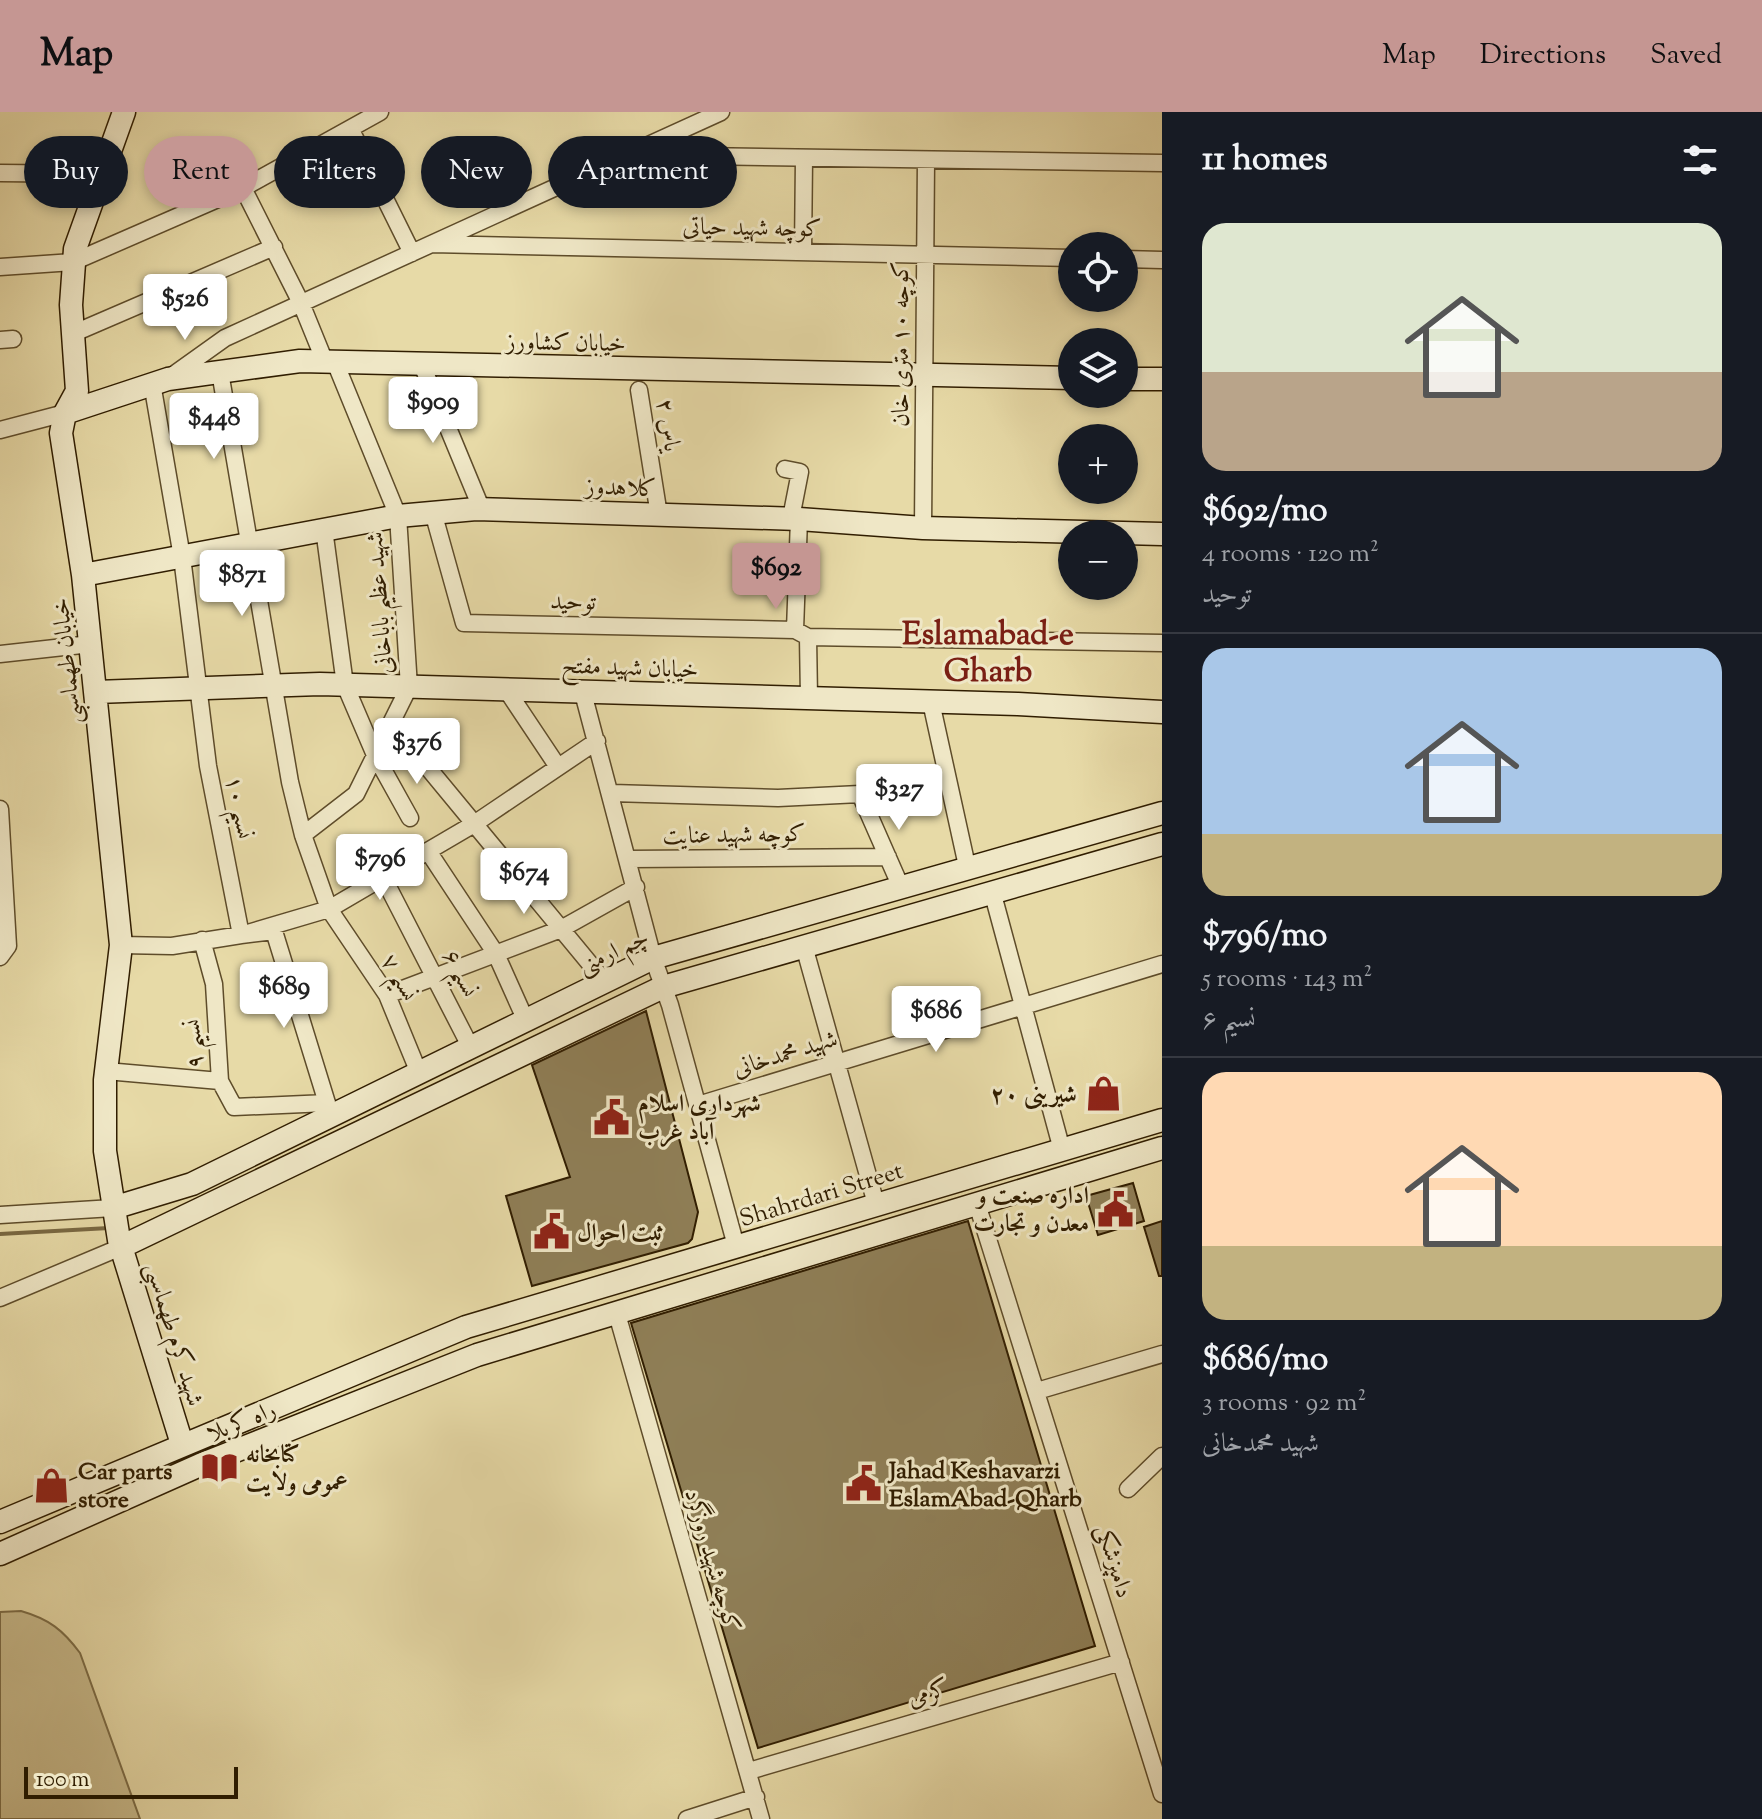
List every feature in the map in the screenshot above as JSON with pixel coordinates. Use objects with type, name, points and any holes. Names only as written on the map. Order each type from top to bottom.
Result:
[{"type":"street","name":"خیابان طهماسبی","points":[[115,136],[124,112]]},
{"type":"street","points":[[258,180],[380,112]]},
{"type":"street","points":[[669,136],[721,112]]},
{"type":"street","points":[[351,130],[412,253]]},
{"type":"street","points":[[737,157],[1162,163]]},
{"type":"street","points":[[803,252],[804,158]]},
{"type":"street","name":"کوچه ۱۰ متری خان","points":[[923,528],[926,160]]},
{"type":"street","points":[[0,173],[24,173]]},
{"type":"street","points":[[160,381],[225,338],[548,191]]},
{"type":"street","name":"خیابان طهماسبی","points":[[90,208],[73,262],[72,334],[77,391],[65,413],[61,433],[83,575],[121,945],[106,1071],[105,1151],[113,1212]]},
{"type":"street","points":[[0,267],[73,262],[197,208]]},
{"type":"street","name":"شهید عظیم باباخانی","points":[[254,208],[330,362],[398,516],[409,687]]},
{"type":"street","name":"کوچه شهید حیاتی","points":[[432,244],[1058,258]]},
{"type":"street","points":[[72,334],[274,247]]},
{"type":"street","points":[[1138,259],[1162,260]]},
{"type":"street","name":"خیابان کشاورز","points":[[65,413],[160,381],[300,361],[1058,378]]},
{"type":"street","points":[[422,365],[482,510]]},
{"type":"street","name":"نسیم ۷","points":[[220,372],[303,835],[329,909],[387,995],[419,1073]]},
{"type":"street","points":[[1138,379],[1162,379]]},
{"type":"street","name":"نسیم ۱۰","points":[[160,381],[208,766],[241,935]]},
{"type":"street","name":"یاس ۲","points":[[639,390],[659,515]]},
{"type":"street","points":[[0,430],[65,413]]},
{"type":"street","points":[[785,469],[800,472],[795,518],[809,698]]},
{"type":"street","name":"کلاهدوز","points":[[83,575],[398,516],[482,510],[795,518],[923,528],[1162,534]]},
{"type":"street","name":"توحید","points":[[433,512],[464,623],[802,634]]},
{"type":"street","points":[[324,529],[345,685],[375,755],[410,818]]},
{"type":"street","points":[[802,634],[1162,643]]},
{"type":"street","points":[[0,654],[91,644]]},
{"type":"street","name":"خیابان شهید مفتح","points":[[96,692],[345,685],[1162,712]]},
{"type":"street","points":[[303,835],[356,794],[409,687]]},
{"type":"street","points":[[506,689],[558,767]]},
{"type":"street","points":[[583,693],[612,793],[653,958],[698,1105],[736,1246]]},
{"type":"street","points":[[931,702],[967,866]]},
{"type":"street","points":[[391,723],[605,982]]},
{"type":"street","points":[[241,935],[329,909],[474,824],[597,741]]},
{"type":"street","points":[[612,793],[778,798],[860,794],[900,885]]},
{"type":"street","points":[[0,809],[8,946],[0,957]]},
{"type":"street","name":"چم ارمنی","points":[[113,1212],[192,1184],[329,1110],[419,1073],[653,958],[900,885],[1162,813]]},
{"type":"street","points":[[0,1298],[663,987],[1162,844]]},
{"type":"street","points":[[428,851],[496,954],[526,1021]]},
{"type":"street","name":"کوچه شهید عنایت","points":[[629,859],[888,857]]},
{"type":"street","name":"نسیم ۶","points":[[383,877],[437,976],[471,1048]]},
{"type":"street","points":[[387,995],[561,929],[636,887]]},
{"type":"street","points":[[992,891],[1062,1150]]},
{"type":"street","points":[[121,945],[172,946],[274,931],[329,1110],[234,1107],[220,1081]]},
{"type":"street","name":"نسیم ۹","points":[[106,1071],[220,1081],[214,984],[202,940]]},
{"type":"street","points":[[804,946],[876,1204]]},
{"type":"street","name":"شهید محمدخانی","points":[[698,1105],[1162,964]]},
{"type":"street","name":"Shahrdari Street","points":[[496,1318],[1162,1120]]},
{"type":"street","points":[[496,1318],[505,1347],[1162,1148]]},
{"type":"street","name":"دامپزشکی","points":[[977,1204],[1162,1794]]},
{"type":"street","points":[[0,1215],[113,1212]]},
{"type":"street","name":"شهید کرم طهماسبی","points":[[113,1212],[182,1444]]},
{"type":"street","name":"کوچه شهید روزگرد","points":[[617,1314],[761,1819]]},
{"type":"street","name":"راه کربلا","points":[[0,1522],[182,1444],[496,1318]]},
{"type":"street","points":[[433,1341],[443,1369]]},
{"type":"street","name":"راه کربلا","points":[[0,1554],[200,1465],[505,1347]]},
{"type":"street","points":[[1037,1391],[1162,1354]]},
{"type":"street","points":[[1128,1489],[1162,1456]]},
{"type":"street","name":"کرمی","points":[[749,1771],[1121,1662]]},
{"type":"street","points":[[687,1819],[756,1797]]},
{"type":"shaded area","points":[[21,1611],[55,1626],[80,1653],[140,1819],[0,1819],[0,1612]]},
{"type":"building","name":"شهرداری اسلام آباد غرب","points":[[646,1011],[698,1212],[692,1239],[688,1243],[532,1286],[506,1196],[570,1177],[532,1065]]},
{"type":"building","name":"اداره صنعت و معدن و تجارت","points":[[1133,1183],[1144,1221],[1098,1235],[1086,1196]]},
{"type":"building","name":"Jahad Keshavarzi EslamAbad-Qharb","points":[[968,1221],[1095,1646],[758,1748],[631,1323]]},
{"type":"building","points":[[1162,1221],[1162,1276],[1159,1276],[1144,1227]]},
{"type":"waterway","points":[[0,1234],[109,1228]]},
{"type":"place","name":"شیرینی ۲۰","points":[[1103,1094]]},
{"type":"place","name":"شهرداری اسلام آباد غرب","points":[[612,1117]]},
{"type":"place","name":"اداره صنعت و معدن و تجارت","points":[[1115,1209]]},
{"type":"place","name":"ثبت احوال","points":[[551,1232]]},
{"type":"place","name":"کتابخانه عمومی ولایت","points":[[220,1468]]},
{"type":"place","name":"Jahad Keshavarzi EslamAbad-Qharb","points":[[863,1484]]},
{"type":"place","name":"Car parts store","points":[[52,1485]]},
{"type":"district","name":"Eslamabad-e Gharb","points":[[988,652]]}]
